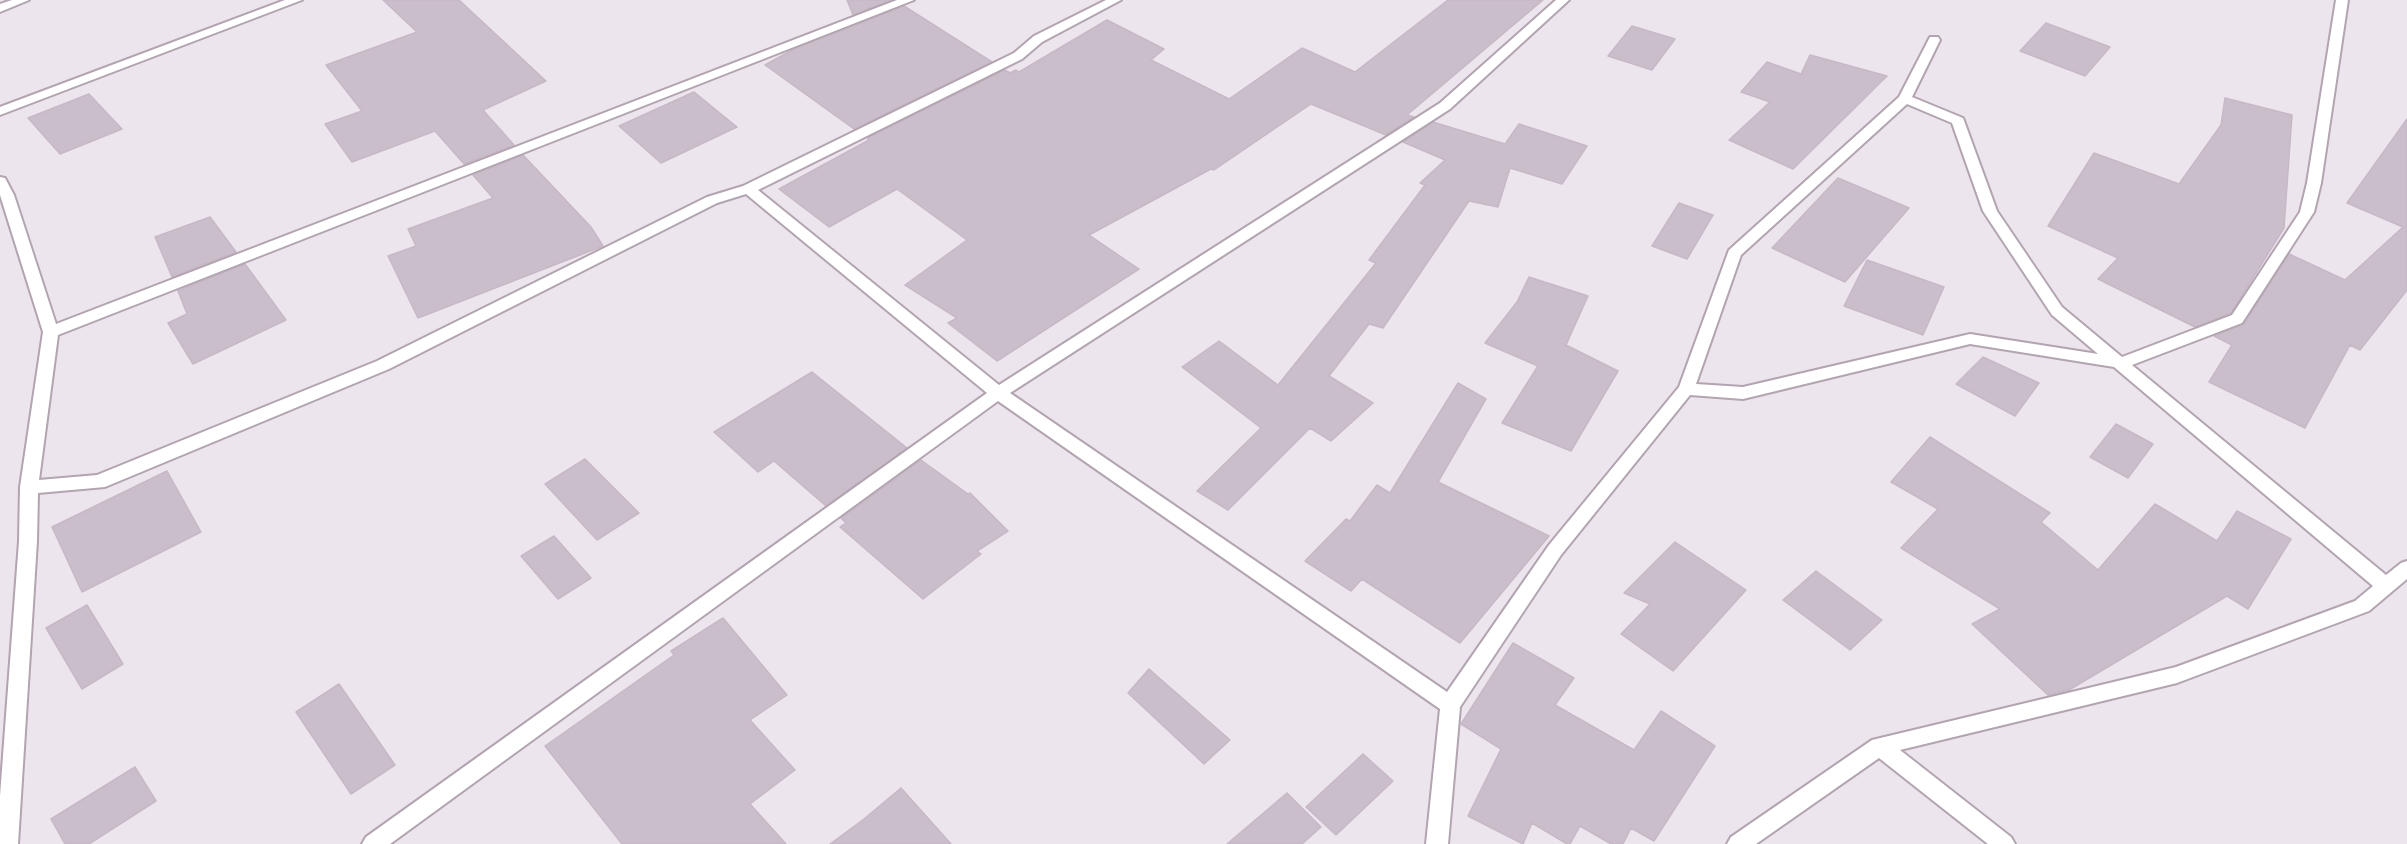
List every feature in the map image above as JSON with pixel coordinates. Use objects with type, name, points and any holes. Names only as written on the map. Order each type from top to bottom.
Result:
[{"type":"street","points":[[0,8],[23,0]]},
{"type":"street","points":[[0,111],[296,0]]},
{"type":"street","points":[[51,332],[908,0]]},
{"type":"street","points":[[29,487],[99,482],[372,370],[712,200],[748,189],[1018,56],[1038,39],[1115,0]]},
{"type":"street","points":[[373,844],[998,393],[1445,106],[1563,0]]},
{"type":"street","points":[[1686,389],[1743,393],[1970,339],[2122,363],[2237,320],[2307,212],[2314,183],[2342,0]]},
{"type":"street","points":[[1437,844],[1450,705],[1555,550],[1686,389],[1734,253],[1905,99],[1934,40]]},
{"type":"street","points":[[1905,99],[1958,121],[1990,211],[2057,311],[2386,586]]},
{"type":"street","points":[[0,181],[7,195],[51,332],[29,487],[28,541],[7,844]]},
{"type":"street","points":[[748,189],[998,393],[1450,705]]},
{"type":"street","points":[[1738,844],[1879,746],[2177,675],[2362,606],[2407,568]]},
{"type":"street","points":[[1879,746],[2004,844]]},
{"type":"building","points":[[383,0],[459,0],[546,81],[483,110],[514,145],[464,164],[435,131],[352,162],[325,124],[362,111],[326,65],[417,32]]},
{"type":"building","points":[[847,0],[891,0],[853,15]]},
{"type":"building","points":[[1448,0],[1543,0],[1407,115],[1414,117],[1386,135],[1311,104],[1214,170],[1211,169],[1089,235],[1139,269],[997,361],[948,323],[957,318],[905,285],[967,240],[897,189],[829,227],[779,189],[869,140],[867,138],[1005,70],[1010,73],[1016,70],[1019,72],[1107,20],[1164,49],[1151,60],[1229,99],[1302,48],[1355,72]]},
{"type":"building","points":[[904,6],[992,62],[854,129],[765,65],[794,49]]},
{"type":"building","points":[[2046,23],[2110,47],[2085,76],[2020,51]]},
{"type":"building","points":[[1632,26],[1675,39],[1652,70],[1608,56]]},
{"type":"building","points":[[1810,55],[1887,76],[1793,169],[1729,140],[1770,102],[1741,92],[1767,62],[1801,74]]},
{"type":"building","points":[[694,92],[737,127],[661,163],[619,126]]},
{"type":"building","points":[[89,94],[122,129],[60,154],[28,118]]},
{"type":"building","points":[[2225,98],[2292,115],[2284,228],[2231,313],[2195,327],[2098,279],[2118,258],[2048,226],[2094,153],[2179,184],[2221,125]]},
{"type":"building","points":[[2407,119],[2407,290],[2360,350],[2350,345],[2305,428],[2209,382],[2232,345],[2214,336],[2244,324],[2289,254],[2345,280],[2403,227],[2347,203]]},
{"type":"building","points":[[1433,122],[1505,144],[1519,124],[1587,146],[1562,184],[1510,168],[1498,207],[1469,201],[1383,328],[1369,324],[1329,376],[1373,403],[1331,441],[1310,428],[1228,510],[1197,491],[1261,428],[1182,367],[1219,341],[1278,385],[1376,263],[1369,260],[1425,185],[1420,183],[1445,160],[1403,142]]},
{"type":"building","points":[[523,155],[591,227],[603,246],[418,318],[388,256],[416,246],[408,229],[493,198],[473,175]]},
{"type":"building","points":[[1838,178],[1909,208],[1845,282],[1772,248]]},
{"type":"building","points":[[1679,203],[1713,215],[1687,259],[1652,246]]},
{"type":"building","points":[[210,217],[236,252],[172,277],[155,237]]},
{"type":"building","points":[[1867,260],[1944,287],[1923,335],[1844,306]]},
{"type":"building","points":[[245,264],[286,320],[193,364],[168,323],[187,314],[178,291]]},
{"type":"building","points":[[1529,277],[1588,296],[1566,345],[1618,371],[1571,451],[1502,423],[1538,366],[1485,343],[1517,302]]},
{"type":"building","points":[[1983,357],[2039,383],[2015,416],[1956,384]]},
{"type":"building","points":[[812,372],[907,448],[826,506],[774,461],[758,472],[714,432]]},
{"type":"building","points":[[1458,383],[1486,399],[1438,482],[1549,536],[1460,643],[1362,579],[1351,591],[1305,561],[1346,519],[1350,521],[1377,485],[1390,493]]},
{"type":"building","points":[[2116,424],[2153,444],[2128,478],[2090,457]]},
{"type":"building","points":[[1930,437],[2050,513],[2041,522],[2098,570],[2155,504],[2217,541],[2237,511],[2291,539],[2248,609],[2227,596],[2069,690],[2048,695],[1972,624],[2000,609],[1901,548],[1938,509],[1891,482]]},
{"type":"building","points":[[585,459],[639,513],[597,540],[545,484]]},
{"type":"building","points":[[921,460],[968,494],[970,493],[1008,531],[977,551],[981,554],[923,599],[840,527],[846,523],[841,518]]},
{"type":"building","points":[[167,471],[201,532],[82,592],[52,527]]},
{"type":"building","points":[[554,536],[591,578],[558,599],[521,556]]},
{"type":"building","points":[[1675,542],[1746,590],[1673,671],[1621,634],[1650,604],[1624,593]]},
{"type":"building","points":[[1816,571],[1882,620],[1850,650],[1783,600]]},
{"type":"building","points":[[87,605],[123,664],[82,689],[46,628]]},
{"type":"building","points":[[723,618],[787,695],[750,720],[795,770],[750,804],[786,844],[622,844],[545,746],[674,655],[671,651]]},
{"type":"building","points":[[1513,643],[1574,678],[1555,705],[1634,750],[1661,711],[1715,746],[1654,841],[1631,828],[1623,844],[1611,844],[1580,826],[1570,844],[1567,844],[1532,823],[1523,844],[1468,816],[1501,749],[1461,724]]},
{"type":"building","points":[[1149,669],[1230,740],[1204,764],[1128,693]]},
{"type":"building","points":[[339,684],[395,765],[351,794],[296,712]]},
{"type":"building","points":[[1363,754],[1393,781],[1336,835],[1306,807]]},
{"type":"building","points":[[135,767],[156,801],[89,844],[65,844],[51,819]]},
{"type":"building","points":[[901,788],[951,844],[830,844],[864,819]]},
{"type":"building","points":[[1287,793],[1321,827],[1302,844],[1227,844]]}]
